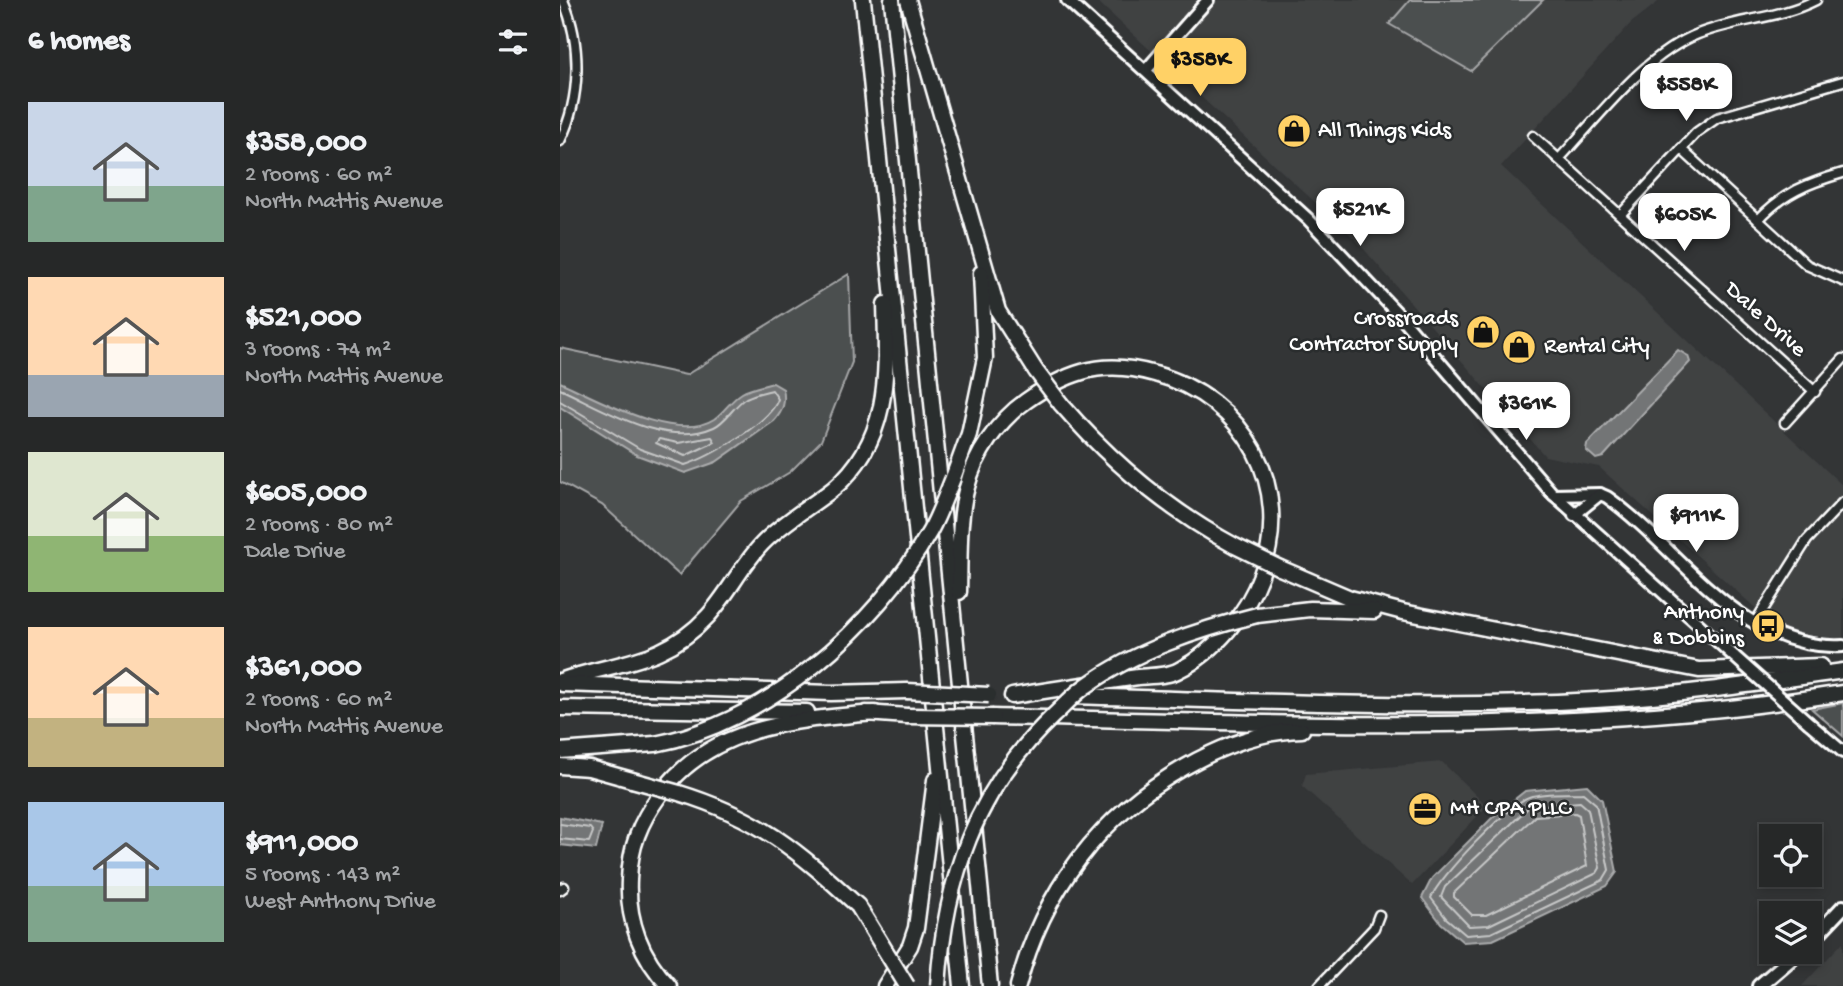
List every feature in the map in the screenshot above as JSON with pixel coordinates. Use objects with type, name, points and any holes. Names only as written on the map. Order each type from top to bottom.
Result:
[{"type":"highway","points":[[863,0],[962,986]]},
{"type":"highway","points":[[892,0],[990,986]]},
{"type":"highway","points":[[908,0],[998,311],[1036,371],[1061,404],[1117,462],[1161,500],[1200,527],[1280,568],[1350,598],[1403,612],[1699,670],[1843,669]]},
{"type":"highway","points":[[560,682],[648,658],[689,633],[716,607],[760,545],[842,480],[867,450],[880,421],[886,382],[882,194]]},
{"type":"highway","points":[[560,751],[655,744],[708,728],[771,698],[863,620],[897,582],[930,530],[969,434],[985,358],[980,250]]},
{"type":"highway","points":[[956,639],[967,486],[981,451],[1015,409],[1047,386],[1082,372],[1113,367],[1178,380],[1207,396],[1234,420],[1252,445],[1266,479],[1272,510],[1272,536],[1256,587],[1245,608],[1222,637],[1178,671],[1012,695]]},
{"type":"highway","points":[[938,986],[944,922],[965,842],[1009,763],[1085,686],[1194,631],[1257,615],[1310,609],[1403,612]]},
{"type":"highway","points":[[560,682],[831,693],[906,691],[1420,703],[1561,702],[1672,695],[1843,669]]},
{"type":"highway","points":[[1018,986],[1043,918],[1084,850],[1122,810],[1154,785],[1207,755],[1267,734],[1424,725],[1593,721],[1724,710],[1843,693]]},
{"type":"highway","points":[[560,708],[1424,725]]},
{"type":"highway","points":[[669,986],[654,970],[636,936],[628,901],[629,857],[643,819],[672,778],[701,754],[760,727],[804,719],[875,713]]},
{"type":"highway","points":[[885,986],[910,946],[916,928],[938,750]]},
{"type":"highway","points":[[560,765],[589,768],[724,807],[784,841],[858,906],[907,986]]},
{"type":"main road","points":[[1822,929],[1843,907]]},
{"type":"main road","points":[[1759,986],[1785,964]]},
{"type":"street","points":[[560,141],[571,115],[577,64],[573,30],[563,0]]},
{"type":"street","points":[[1067,0],[1343,253],[1574,515],[1843,752]]},
{"type":"street","points":[[1146,70],[1208,0]]},
{"type":"street","points":[[1559,159],[1642,72],[1674,47],[1701,33],[1780,14],[1816,0]]},
{"type":"street","points":[[1621,214],[1681,149],[1706,125],[1726,113],[1843,81]]},
{"type":"street","name":"Dale Drive","points":[[1533,136],[1815,392]]},
{"type":"street","points":[[1681,149],[1807,265],[1843,281]]},
{"type":"street","points":[[1758,220],[1777,200],[1798,187],[1843,173]]},
{"type":"street","points":[[1785,423],[1843,359]]},
{"type":"street","points":[[1554,495],[1600,494],[1616,503],[1734,610],[1754,624],[1793,641],[1843,646]]},
{"type":"street","points":[[1574,515],[1600,494]]},
{"type":"street","points":[[1754,624],[1800,550],[1843,502]]},
{"type":"street","points":[[1319,986],[1374,928],[1380,915]]},
{"type":"shaded area","points":[[1096,0],[1410,0],[1389,25],[1471,71],[1543,0],[1657,0],[1658,2],[1631,23],[1501,166],[1843,486],[1843,639],[1782,632],[1599,467],[1545,456],[1356,240]]},
{"type":"shaded area","points":[[1410,0],[1543,0],[1471,71],[1389,24]]},
{"type":"shaded area","points":[[849,274],[852,362],[821,441],[790,472],[741,501],[679,575],[602,505],[560,482],[560,348],[686,375]]},
{"type":"shaded area","points":[[1843,703],[1843,736],[1812,709]]},
{"type":"shaded area","points":[[1442,762],[1487,806],[1412,885],[1302,786],[1306,774]]},
{"type":"shaded area","points":[[1843,942],[1843,986],[1802,986]]},
{"type":"water","points":[[1678,350],[1688,356],[1690,362],[1603,457],[1596,459],[1586,450],[1587,444]]},
{"type":"water","points":[[560,382],[636,416],[679,426],[698,425],[714,419],[742,393],[773,383],[783,389],[784,402],[774,421],[716,462],[685,473],[637,455],[560,407]]},
{"type":"water","points":[[1587,785],[1602,800],[1617,872],[1607,886],[1493,940],[1463,942],[1441,923],[1422,898],[1432,878],[1496,814],[1525,791]]},
{"type":"water","points":[[560,817],[602,825],[596,849],[560,845]]},
{"type":"place","name":"All Things Kids","points":[[1294,131]]},
{"type":"place","name":"Crossroads Contractor Supply","points":[[1483,332]]},
{"type":"place","name":"Rental City","points":[[1519,347]]},
{"type":"place","name":"Anthony & Dobbins","points":[[1768,626]]},
{"type":"place","name":"MH CPA PLLC","points":[[1425,809]]}]
